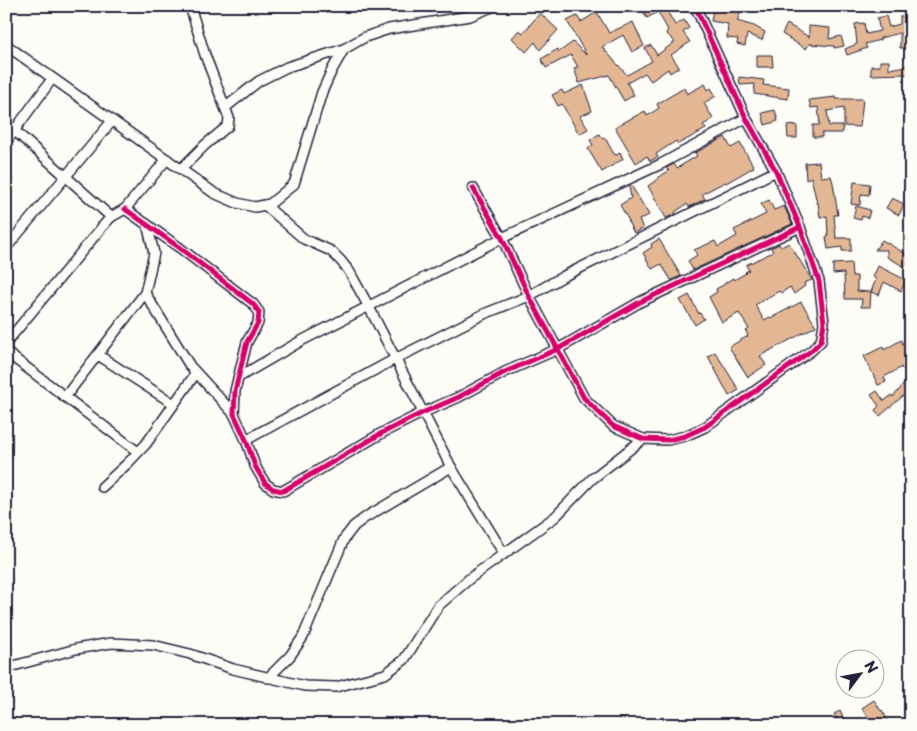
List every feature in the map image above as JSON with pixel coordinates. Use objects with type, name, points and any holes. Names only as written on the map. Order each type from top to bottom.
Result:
[{"type":"street","points":[[181,169],[205,145],[228,126],[229,118],[205,55],[190,6]]},
{"type":"street","points":[[226,107],[259,81],[314,57],[344,49],[364,37],[389,29],[470,16],[494,6]]},
{"type":"street","points":[[473,188],[502,238],[529,296],[584,398],[613,426],[643,439],[668,440],[685,436],[705,427],[812,350],[821,341],[824,323],[819,281],[800,228],[776,171],[746,118],[695,6]]},
{"type":"street","points":[[6,45],[214,193],[237,203],[255,207],[270,204],[294,184],[322,92],[344,49]]},
{"type":"street","points":[[6,142],[52,79]]},
{"type":"street","points":[[239,378],[301,342],[502,238],[661,164],[746,118]]},
{"type":"street","points":[[6,248],[112,121]]},
{"type":"street","points":[[6,123],[111,217]]},
{"type":"street","points":[[6,343],[111,217],[125,209],[167,159]]},
{"type":"street","points":[[246,440],[395,359],[484,314],[529,296],[564,276],[616,252],[776,171]]},
{"type":"street","points":[[265,205],[304,239],[331,251],[349,271],[451,467],[504,554]]},
{"type":"street","points":[[125,209],[238,292],[260,312],[258,323],[246,342],[235,391],[234,414]]},
{"type":"street","points":[[65,397],[145,293],[154,253],[147,224]]},
{"type":"street","points":[[145,293],[190,366],[234,414],[255,466],[265,483],[273,489],[283,491],[382,433],[459,397],[505,372],[558,349],[640,302],[800,228]]},
{"type":"street","points":[[6,352],[138,452]]},
{"type":"street","points":[[98,355],[174,404]]},
{"type":"street","points":[[102,487],[138,452],[196,373]]},
{"type":"street","points":[[6,668],[76,649],[111,643],[153,645],[190,654],[233,669],[305,686],[336,687],[385,674],[404,660],[438,606],[469,579],[555,517],[592,479],[643,439]]},
{"type":"street","points":[[268,678],[290,656],[304,637],[344,539],[354,526],[451,467]]},
{"type":"building","points":[[640,6],[675,6],[667,11],[675,25],[684,20],[689,28],[683,32],[690,42],[671,55],[679,67],[670,73],[668,69],[651,81],[645,73],[627,83],[634,95],[624,101],[609,75],[579,83],[574,68],[578,67],[571,55],[546,68],[541,59],[558,49],[559,52],[573,42],[587,56],[567,21],[577,16],[581,22],[597,12],[609,33],[633,22],[644,46],[632,52],[623,35],[602,47],[627,75],[652,61],[645,48],[651,45],[657,55],[675,42],[666,33],[668,30],[658,12],[647,18]]},
{"type":"building","points":[[735,8],[741,11],[737,21],[754,26],[765,32],[762,40],[747,34],[745,46],[737,44],[738,39],[727,38],[728,24],[711,21],[713,9],[733,12]]},
{"type":"building","points":[[540,13],[558,30],[540,50],[535,42],[526,52],[512,38],[519,30],[523,33]]},
{"type":"building","points":[[886,16],[889,27],[900,24],[900,16],[911,17],[911,26],[908,26],[908,41],[911,41],[911,48],[900,48],[900,33],[865,44],[867,48],[847,55],[845,49],[857,44],[855,24],[864,23],[866,34],[880,31],[877,18]]},
{"type":"building","points":[[787,24],[809,37],[809,26],[830,28],[829,39],[841,36],[844,46],[834,48],[834,46],[809,44],[806,49],[782,34]]},
{"type":"building","points":[[757,55],[772,55],[773,67],[757,67]]},
{"type":"building","points":[[880,61],[889,61],[889,69],[911,65],[911,75],[871,75],[871,66],[880,66]]},
{"type":"building","points":[[739,77],[764,80],[763,85],[789,88],[788,99],[754,94],[755,84],[740,85]]},
{"type":"building","points":[[705,84],[708,90],[711,88],[716,96],[704,103],[713,119],[703,125],[706,129],[678,144],[676,141],[656,154],[658,157],[650,161],[647,156],[636,163],[615,127],[645,111],[647,116],[659,108],[657,104],[684,88],[687,94]]},
{"type":"building","points":[[583,85],[592,111],[580,116],[588,129],[579,134],[562,104],[558,106],[552,95],[562,90],[564,94]]},
{"type":"building","points":[[836,97],[836,99],[863,99],[860,127],[844,126],[844,108],[827,111],[829,126],[843,126],[842,133],[822,133],[822,137],[813,137],[813,125],[820,125],[818,107],[811,108],[809,100]]},
{"type":"building","points":[[775,110],[778,121],[765,125],[762,113]]},
{"type":"building","points":[[797,125],[797,138],[788,138],[787,126]]},
{"type":"building","points":[[599,134],[603,139],[605,138],[614,154],[617,155],[620,152],[623,159],[602,172],[588,149],[593,145],[590,140]]},
{"type":"building","points":[[725,137],[731,148],[740,143],[754,167],[702,194],[705,199],[689,207],[687,204],[675,212],[676,214],[666,218],[648,186],[669,171],[666,168],[674,164],[677,168],[697,156],[695,153]]},
{"type":"building","points":[[819,162],[821,177],[831,176],[833,183],[838,215],[834,215],[836,238],[851,238],[851,251],[842,251],[842,247],[828,249],[826,237],[828,236],[827,216],[820,217],[811,177],[806,180],[805,163]]},
{"type":"building","points":[[854,182],[870,184],[869,195],[861,194],[860,205],[851,204]]},
{"type":"building","points":[[631,185],[649,215],[639,220],[643,228],[634,233],[620,205],[631,198],[629,186]]},
{"type":"building","points":[[892,198],[904,204],[899,215],[886,208]]},
{"type":"building","points":[[769,200],[774,210],[784,206],[792,224],[693,270],[688,261],[697,255],[694,250],[715,241],[718,247],[737,236],[734,230],[766,214],[761,204]]},
{"type":"building","points":[[856,206],[870,210],[868,218],[862,216],[861,220],[853,218]]},
{"type":"building","points":[[659,239],[681,276],[671,280],[661,264],[652,269],[643,253],[652,247],[651,244]]},
{"type":"building","points":[[882,240],[911,257],[905,267],[887,257],[887,250],[875,250]]},
{"type":"building","points":[[789,243],[812,280],[804,283],[805,286],[794,294],[790,287],[755,305],[764,320],[801,302],[816,326],[760,356],[766,365],[748,377],[729,347],[748,336],[746,331],[749,329],[739,313],[722,322],[709,297],[717,292],[716,289],[725,283],[746,273],[749,270],[746,265],[773,252],[771,248],[779,244],[781,247]]},
{"type":"building","points":[[851,263],[852,276],[857,276],[857,291],[871,292],[870,307],[861,307],[862,299],[845,299],[844,273],[833,274],[833,264]]},
{"type":"building","points":[[878,266],[906,280],[901,291],[884,282],[879,295],[871,292],[876,279],[873,277]]},
{"type":"building","points":[[689,295],[699,314],[704,319],[695,325],[680,300]]},
{"type":"building","points":[[901,340],[911,366],[902,369],[902,367],[884,377],[886,382],[878,385],[864,356],[883,347],[884,350]]},
{"type":"building","points":[[715,352],[739,390],[729,396],[708,356]]},
{"type":"building","points":[[911,379],[911,389],[880,416],[875,410],[879,406],[871,395],[877,391],[884,401],[892,395],[893,397]]},
{"type":"building","points":[[874,700],[890,725],[873,725],[862,708]]},
{"type":"building","points":[[840,711],[846,725],[839,725],[834,714]]},
{"type":"cycle path","points":[[473,188],[502,238],[529,296],[584,398],[613,426],[643,439],[668,440],[685,436],[705,427],[812,350],[821,341],[824,323],[819,281],[800,227],[776,171],[746,118],[695,6]]},
{"type":"cycle path","points":[[125,209],[253,304],[259,312],[258,323],[247,342],[235,391],[234,414],[255,466],[265,483],[273,489],[283,491],[382,433],[459,397],[505,372],[558,349],[640,302],[800,227]]}]
